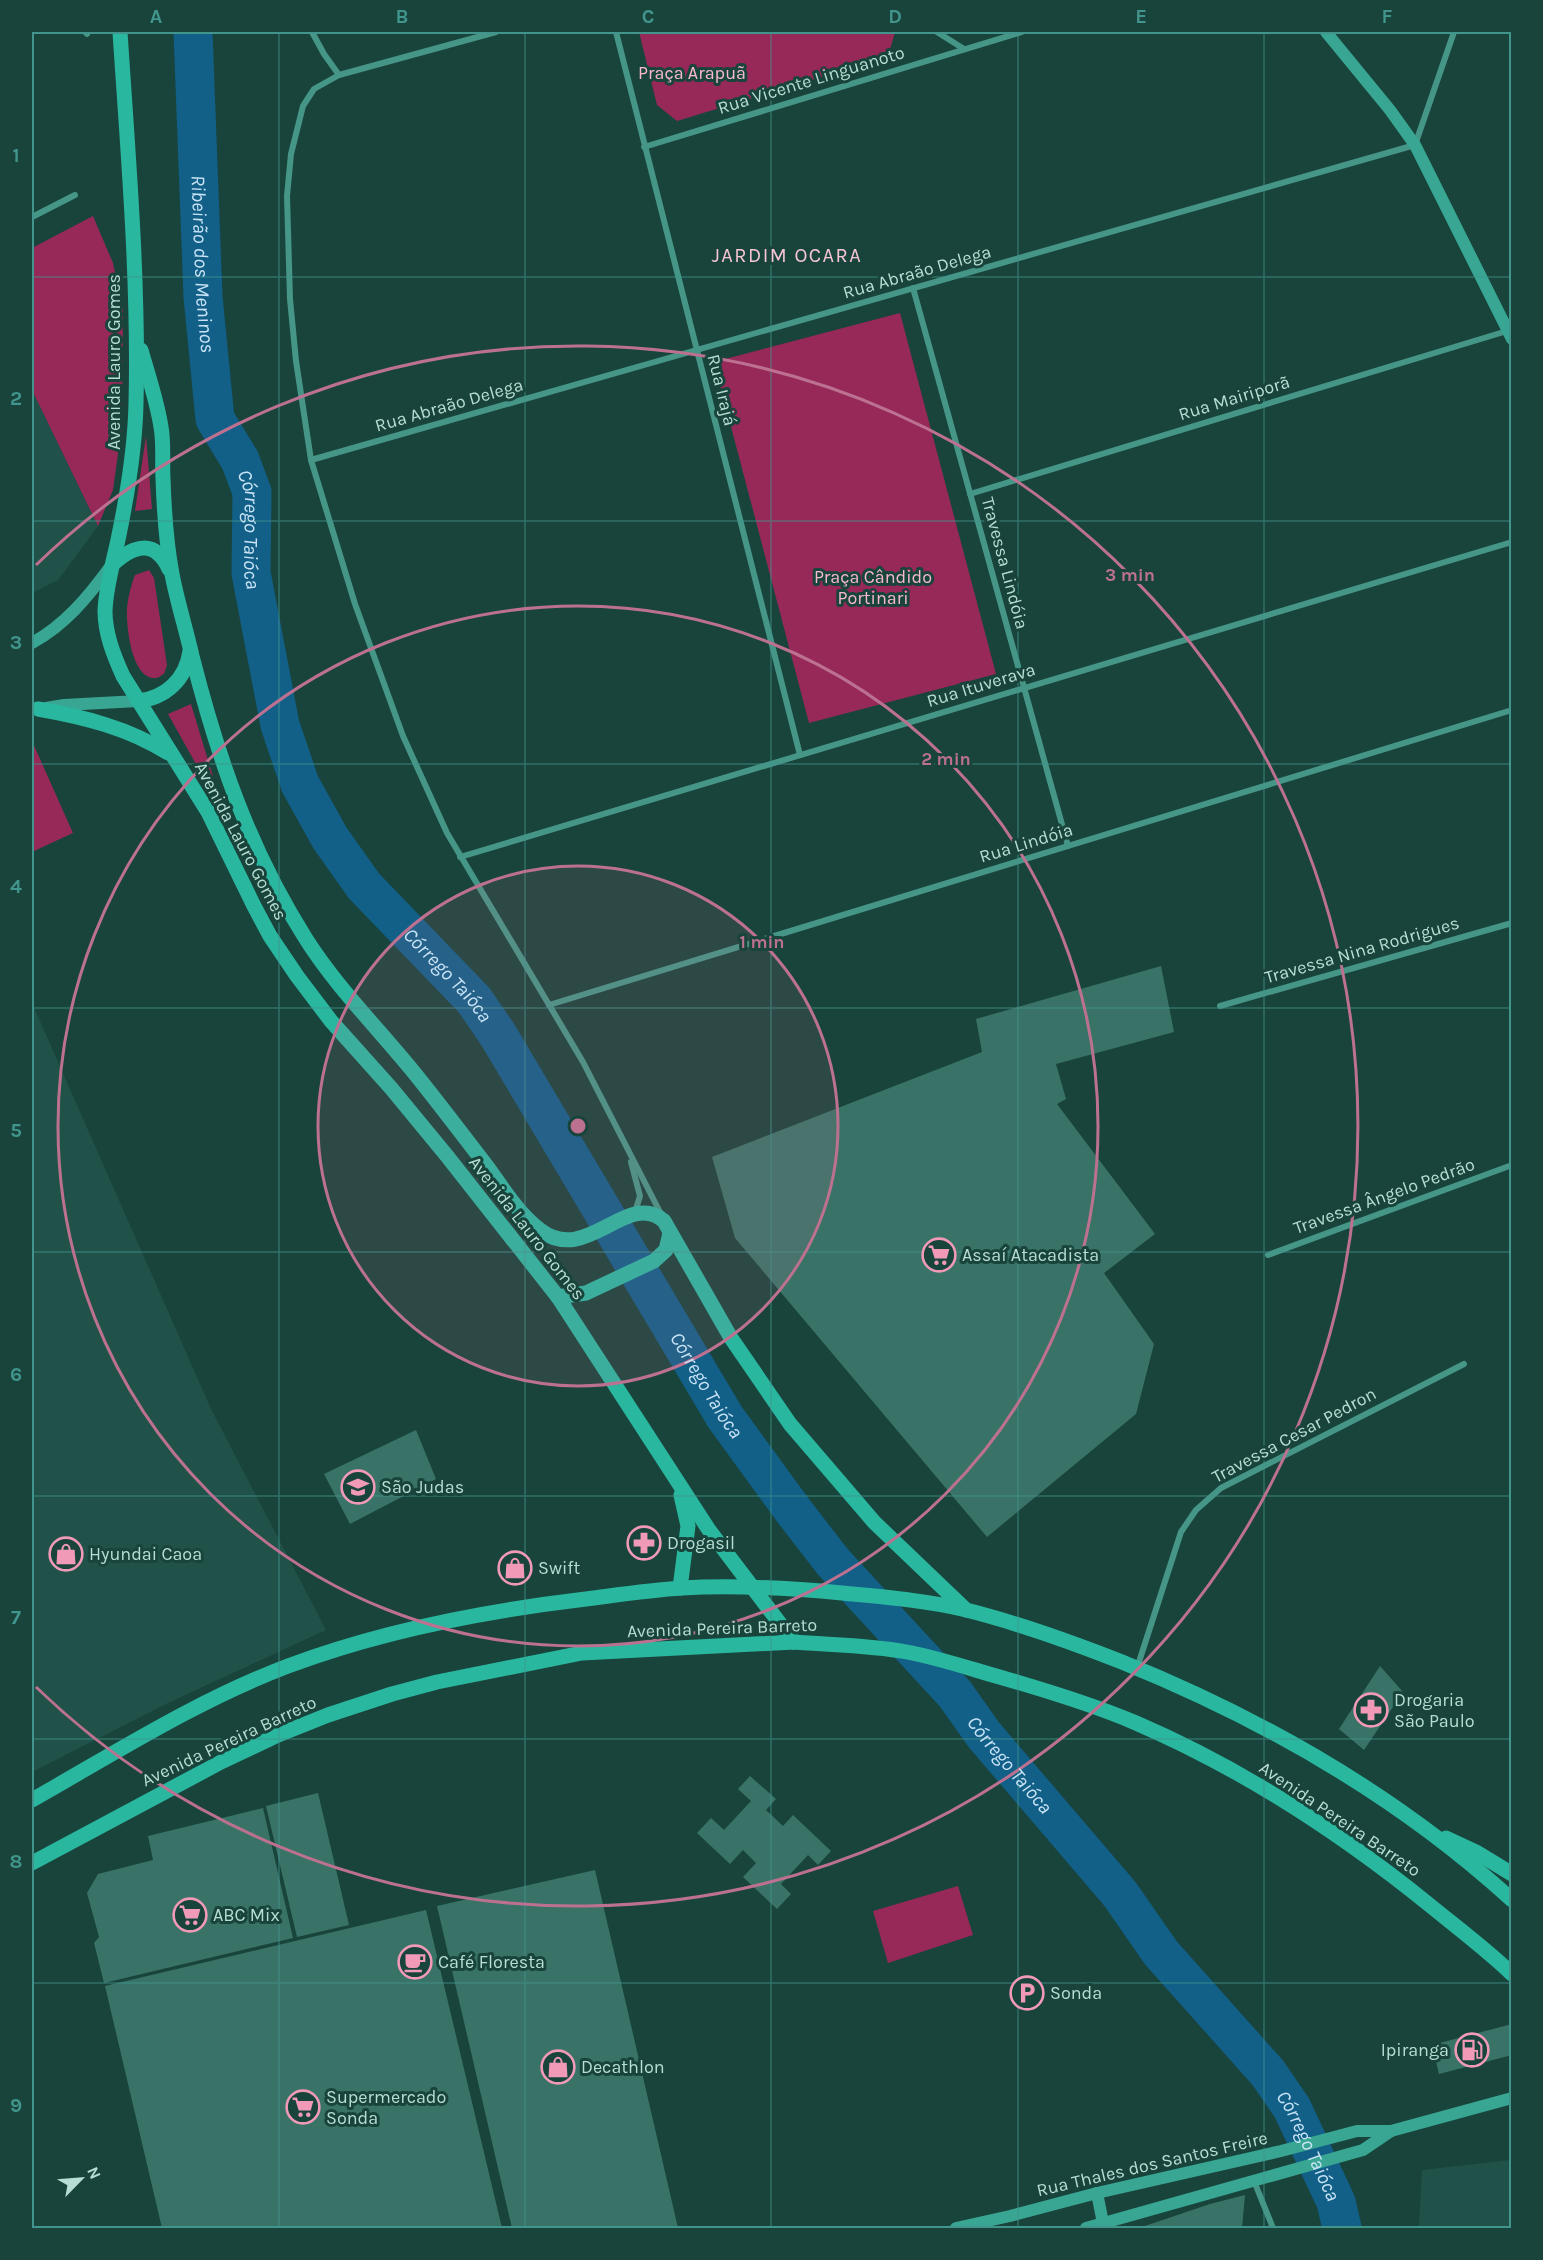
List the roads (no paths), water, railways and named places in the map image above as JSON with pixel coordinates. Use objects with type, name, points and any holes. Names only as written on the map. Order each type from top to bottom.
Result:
[{"type":"main road","name":"Avenida Lauro Gomes","points":[[120,32],[132,218],[135,443],[105,611],[107,633],[123,676],[208,812],[270,936],[297,976],[331,1021],[391,1088],[447,1156],[558,1297],[608,1371],[678,1483],[794,1642]]},
{"type":"main road","name":"Avenida Lauro Gomes","points":[[135,325],[161,428],[166,539],[172,578],[221,760],[245,825],[270,878],[306,940],[330,973],[400,1055],[525,1216],[540,1230],[555,1239],[574,1241],[629,1216]]},
{"type":"main road","points":[[113,564],[131,550],[150,549],[161,556],[172,578]]},
{"type":"main road","points":[[138,701],[160,695],[172,686],[186,670],[190,648]]},
{"type":"main road","points":[[35,710],[77,717],[118,729],[153,744],[173,757]]},
{"type":"main road","points":[[629,1216],[642,1212],[653,1214],[667,1227],[730,1338],[790,1425],[874,1522],[966,1610]]},
{"type":"main road","points":[[558,1297],[576,1296],[649,1263],[666,1250],[667,1227]]},
{"type":"main road","name":"Avenida Lauro Gomes","points":[[678,1483],[688,1526],[680,1588]]},
{"type":"main road","name":"Avenida Pereira Barreto","points":[[32,1800],[233,1688],[361,1641],[491,1612],[680,1588],[751,1586],[890,1597],[966,1610],[1072,1642],[1137,1668],[1201,1695],[1265,1726],[1348,1774],[1420,1825],[1512,1900]]},
{"type":"main road","name":"Avenida Pereira Barreto","points":[[32,1863],[221,1762],[278,1735],[328,1715],[392,1694],[436,1682],[582,1653],[794,1642],[905,1652],[942,1660],[1042,1689],[1136,1722],[1220,1764],[1295,1807],[1395,1876],[1512,1974]]},
{"type":"main road","points":[[1420,1825],[1476,1852],[1512,1874]]},
{"type":"street","points":[[312,32],[339,75]]},
{"type":"street","points":[[496,32],[339,75],[319,85],[306,99],[295,132],[288,186],[290,299],[296,361],[311,460],[355,604],[403,736],[460,857],[583,1062],[667,1227]]},
{"type":"street","name":"Rua Irajá","points":[[616,32],[800,755]]},
{"type":"street","points":[[937,32],[964,49]]},
{"type":"street","name":"Rua Vicente Linguanoto","points":[[644,147],[1022,32]]},
{"type":"street","points":[[1326,32],[1390,110],[1415,145],[1509,335]]},
{"type":"street","points":[[1415,145],[1454,32]]},
{"type":"street","name":"Rua Abraão Delega","points":[[311,460],[1415,145]]},
{"type":"street","points":[[32,217],[75,195]]},
{"type":"street","name":"Travessa Lindóia","points":[[913,288],[1068,846]]},
{"type":"street","name":"Rua Mairiporã","points":[[970,494],[1509,335]]},
{"type":"street","name":"Rua Ituverava","points":[[460,857],[1512,542]]},
{"type":"street","points":[[32,643],[50,632],[72,613],[92,592],[113,564]]},
{"type":"street","points":[[35,710],[64,705],[138,701]]},
{"type":"street","name":"Rua Lindóia","points":[[549,1005],[1512,710]]},
{"type":"street","name":"Travessa Nina Rodrigues","points":[[1220,1006],[1512,923]]},
{"type":"street","points":[[627,1147],[640,1193],[639,1204],[629,1216]]},
{"type":"street","name":"Travessa Ângelo Pedrão","points":[[1268,1255],[1512,1165]]},
{"type":"street","name":"Travessa Cesar Pedron","points":[[1137,1668],[1181,1532],[1196,1510],[1221,1488],[1464,1364]]},
{"type":"street","name":"Rua Thales dos Santos Freire","points":[[956,2229],[1358,2131],[1391,2131],[1512,2098]]},
{"type":"street","name":"Rua Thales dos Santos Freire","points":[[1086,2229],[1104,2226],[1363,2150],[1391,2131]]},
{"type":"street","points":[[1254,2181],[1273,2229]]},
{"type":"street","points":[[1097,2193],[1104,2226]]},
{"type":"waterway","name":"Córrego Taióca","points":[[193,32],[203,297],[215,419],[240,460],[252,492],[251,573],[280,725],[300,784],[330,838],[364,886],[474,1000],[498,1035],[725,1417],[792,1509],[833,1562],[955,1694],[984,1735],[1120,1894],[1161,1953],[1268,2073],[1292,2108],[1336,2202],[1342,2228]]},
{"type":"place","name":"Assaí Atacadista","points":[[939,1255]]},
{"type":"place","name":"São Judas","points":[[358,1487]]},
{"type":"place","name":"Drogasil","points":[[644,1543]]},
{"type":"place","name":"Hyundai Caoa","points":[[66,1554]]},
{"type":"place","name":"Swift","points":[[515,1568]]},
{"type":"place","name":"Drogaria São Paulo","points":[[1371,1710]]},
{"type":"place","name":"ABC Mix","points":[[190,1915]]},
{"type":"place","name":"Café Floresta","points":[[415,1962]]},
{"type":"place","name":"Sonda","points":[[1027,1993]]},
{"type":"place","name":"Ipiranga","points":[[1472,2050]]},
{"type":"place","name":"Decathlon","points":[[558,2067]]},
{"type":"place","name":"Supermercado Sonda","points":[[303,2107]]},
{"type":"district","name":"JARDIM OCARA","points":[[787,255]]},
{"type":"park label","name":"Praça Arapuã","points":[[692,73]]},
{"type":"park label","name":"Praça Cândido Portinari","points":[[873,587]]},
{"type":"water label","name":"Ribeirão dos Meninos","points":[[204,264]]}]
